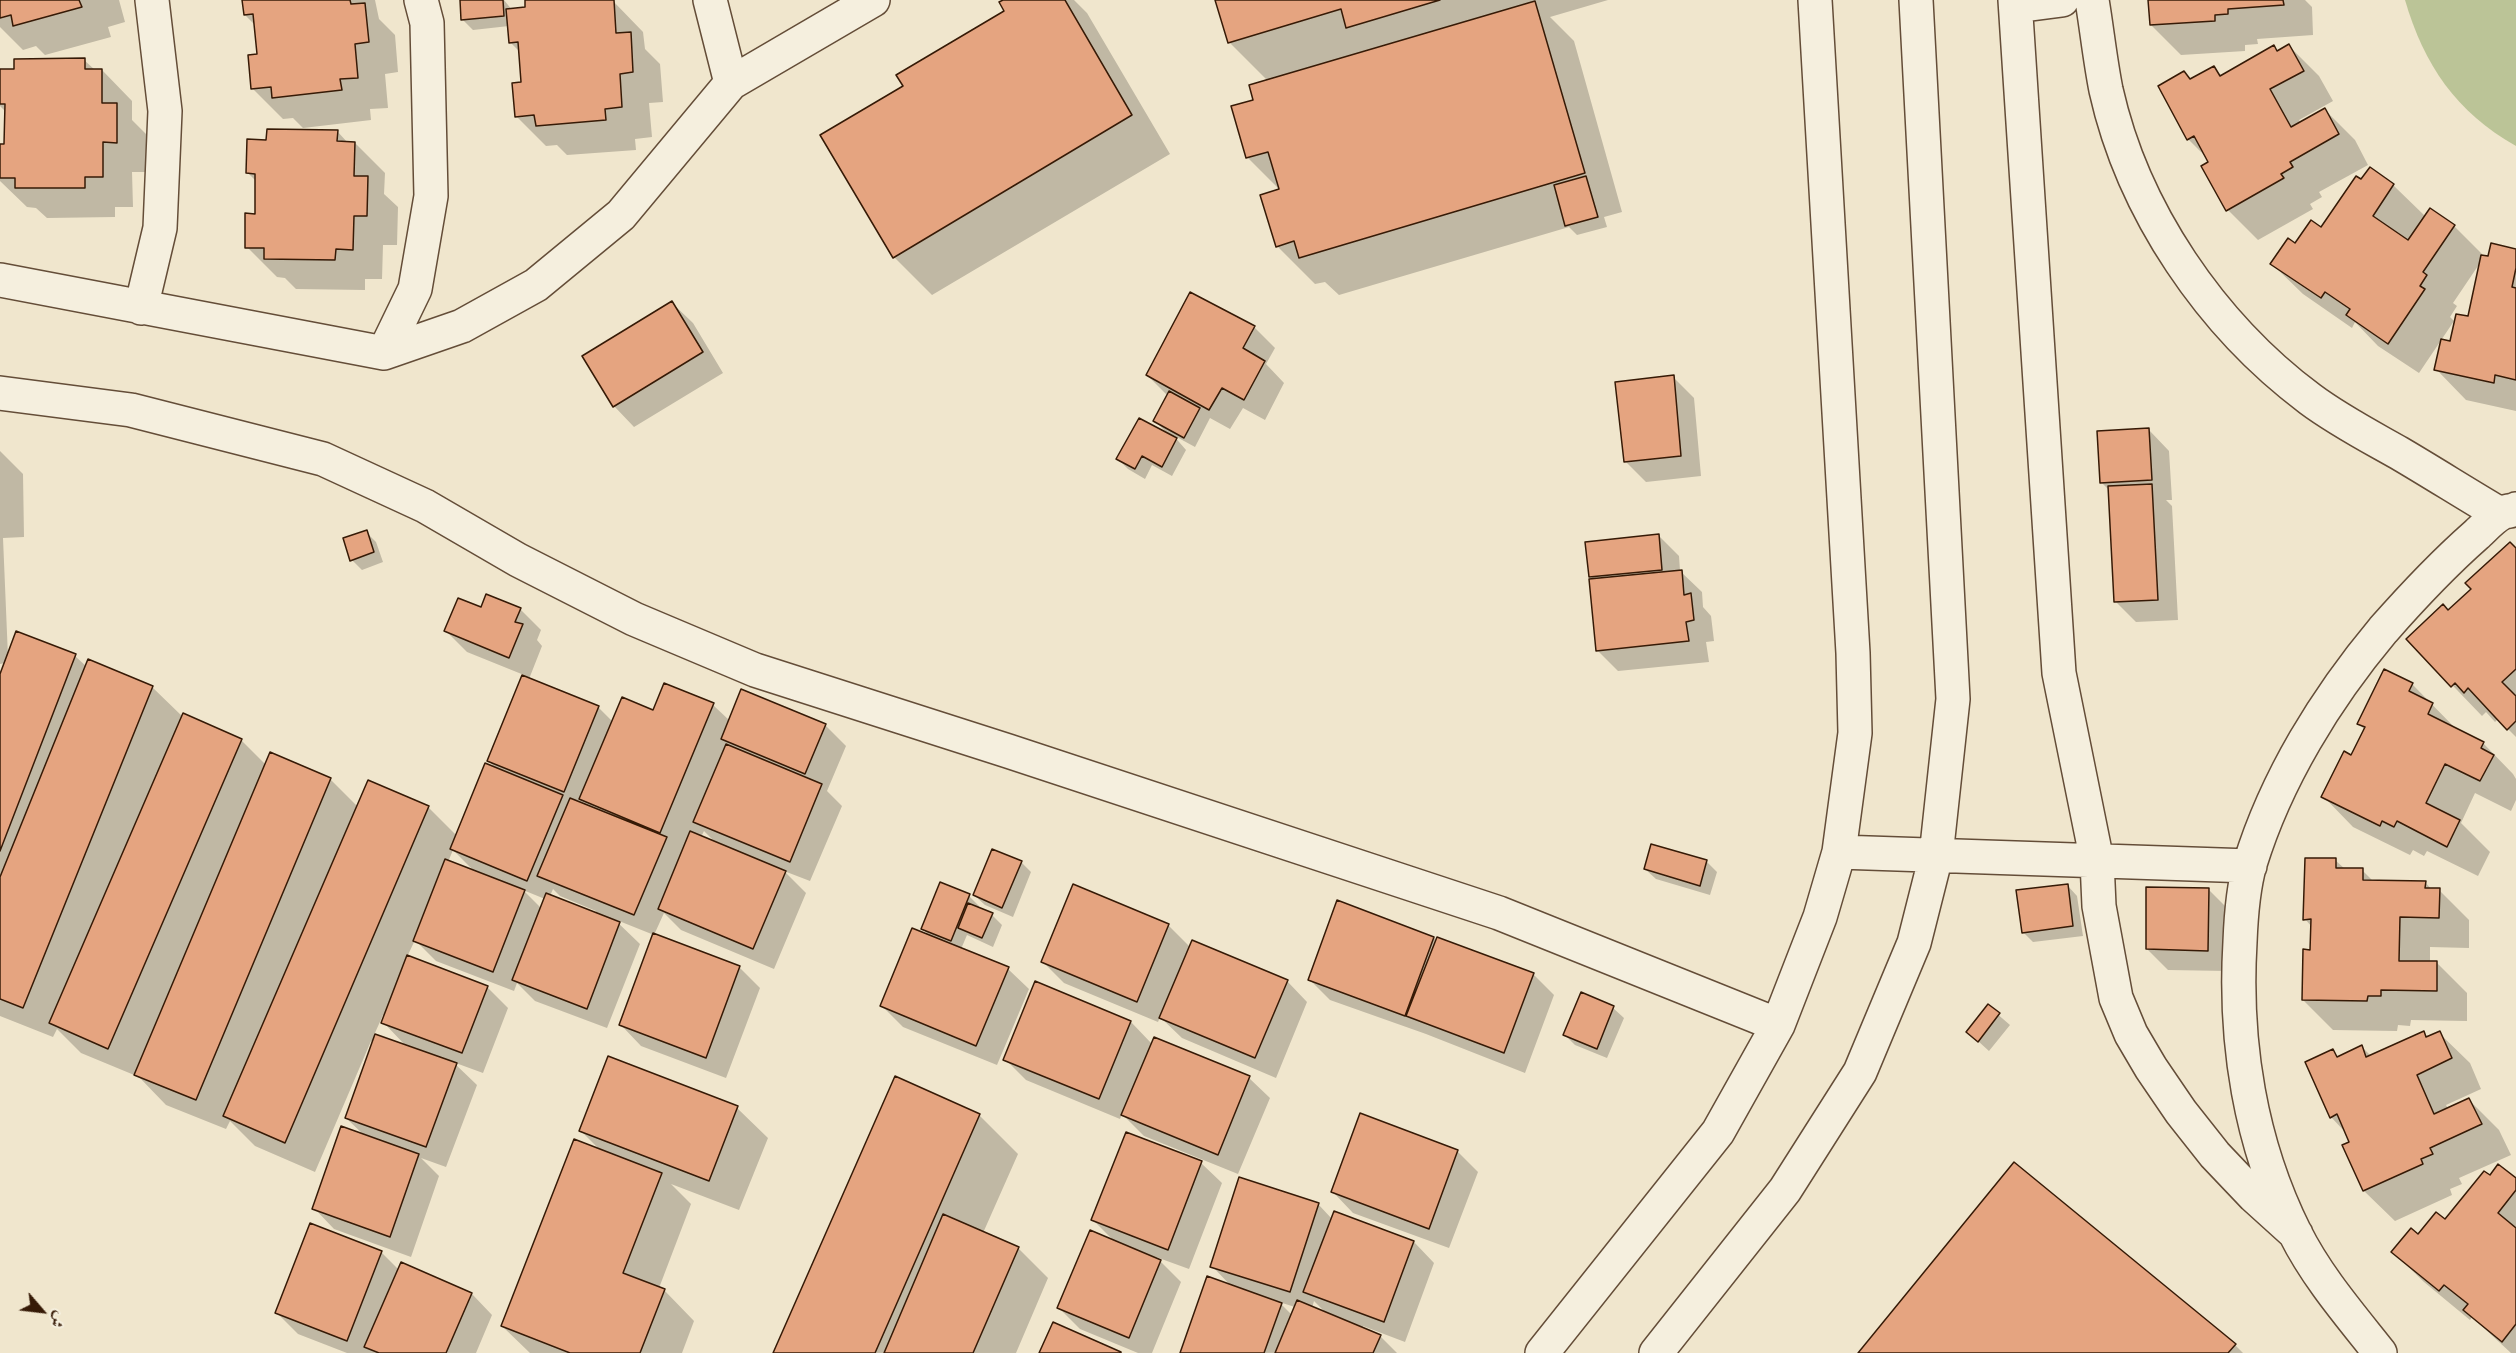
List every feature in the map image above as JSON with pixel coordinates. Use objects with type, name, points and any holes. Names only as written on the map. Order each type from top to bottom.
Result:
[{"type":"street","points":[[141,308],[160,228],[165,111],[152,0]]},
{"type":"street","points":[[384,353],[415,289],[431,196],[427,23],[421,0]]},
{"type":"street","points":[[710,0],[731,83]]},
{"type":"street","points":[[0,280],[384,353],[462,326],[536,285],[621,215],[731,83],[873,0]]},
{"type":"street","points":[[1542,1353],[1718,1132],[1778,1024],[1820,917],[1839,852],[1855,733],[1815,0]]},
{"type":"street","points":[[1656,1353],[1785,1190],[1860,1072],[1914,943],[1936,855],[1953,699],[1916,0]]},
{"type":"street","points":[[2062,0],[2016,3],[2059,674],[2097,861],[2099,906],[2116,998],[2132,1034],[2163,1086],[2215,1155],[2254,1196],[2296,1234]]},
{"type":"street","points":[[2092,0],[2106,90],[2122,143],[2143,194],[2169,242],[2200,288],[2234,330],[2271,367],[2310,399],[2352,428],[2508,512],[2454,555],[2409,600],[2368,648],[2332,698],[2299,752],[2271,807],[2250,866],[2241,920],[2238,974],[2239,1027],[2246,1081],[2261,1144],[2274,1185],[2296,1234],[2335,1297],[2380,1353]]},
{"type":"street","points":[[0,393],[131,410],[323,459],[425,506],[518,560],[634,620],[755,670],[1019,754],[1499,914],[1778,1024]]},
{"type":"street","points":[[1839,852],[2250,866]]},
{"type":"green space","points":[[2405,0],[2516,0],[2516,146],[2476,118],[2445,85],[2422,45]]},
{"type":"building","points":[[0,0],[79,0],[82,7],[13,26],[11,15],[0,18]]},
{"type":"building","points":[[242,0],[350,0],[351,4],[365,3],[369,42],[355,44],[358,78],[340,79],[342,90],[272,98],[271,87],[251,89],[248,55],[257,54],[253,14],[244,15]]},
{"type":"building","points":[[460,0],[503,0],[504,16],[461,20]]},
{"type":"building","points":[[525,0],[614,0],[616,33],[631,32],[633,72],[620,74],[622,107],[605,109],[606,120],[536,126],[534,115],[515,117],[512,83],[521,82],[518,42],[509,43],[506,9],[525,7]]},
{"type":"building","points":[[1003,0],[1065,0],[1132,115],[893,258],[820,135],[903,86],[896,75],[1004,11],[999,2]]},
{"type":"building","points":[[1215,0],[1440,0],[1346,28],[1341,9],[1228,43]]},
{"type":"building","points":[[2148,0],[2283,0],[2284,5],[2228,9],[2228,14],[2215,15],[2215,21],[2150,25]]},
{"type":"building","points":[[1535,1],[1585,173],[1299,258],[1294,241],[1276,247],[1260,195],[1279,189],[1268,152],[1246,158],[1231,106],[1253,100],[1249,85]]},
{"type":"building","points":[[2289,44],[2304,71],[2270,89],[2291,127],[2325,108],[2339,134],[2290,162],[2293,167],[2281,174],[2284,178],[2226,211],[2201,166],[2208,162],[2194,136],[2187,140],[2158,86],[2184,71],[2190,79],[2214,66],[2220,76],[2274,45],[2277,51]]},
{"type":"building","points":[[85,58],[85,69],[102,69],[102,103],[117,103],[117,143],[103,142],[103,177],[85,177],[85,188],[15,188],[15,178],[0,178],[0,144],[4,144],[5,104],[0,104],[0,69],[14,69],[14,59]]},
{"type":"building","points":[[267,129],[338,130],[337,141],[355,142],[354,176],[368,176],[367,216],[354,216],[353,250],[336,249],[335,260],[264,259],[264,248],[245,248],[245,213],[255,214],[255,174],[246,173],[247,139],[266,140]]},
{"type":"building","points":[[2370,167],[2394,184],[2373,216],[2408,240],[2430,208],[2455,225],[2423,272],[2427,275],[2420,286],[2425,289],[2388,344],[2346,315],[2350,309],[2325,292],[2321,298],[2270,264],[2288,238],[2295,243],[2311,220],[2321,227],[2356,176],[2361,179]]},
{"type":"building","points":[[1586,176],[1598,217],[1565,226],[1554,185]]},
{"type":"building","points":[[2491,243],[2516,249],[2516,268],[2512,287],[2516,288],[2516,380],[2495,375],[2494,383],[2434,370],[2441,339],[2450,341],[2456,314],[2468,316],[2481,255],[2488,256]]},
{"type":"building","points":[[1190,292],[1255,326],[1243,348],[1265,361],[1244,400],[1222,388],[1209,410],[1146,375]]},
{"type":"building","points":[[672,301],[703,352],[613,407],[582,356]]},
{"type":"building","points":[[1674,375],[1681,456],[1624,462],[1615,382]]},
{"type":"building","points":[[1169,391],[1200,408],[1184,438],[1153,421]]},
{"type":"building","points":[[1139,418],[1177,438],[1162,467],[1142,456],[1135,469],[1116,459]]},
{"type":"building","points":[[2149,428],[2152,480],[2100,483],[2097,431]]},
{"type":"building","points":[[2152,484],[2158,600],[2114,602],[2108,486]]},
{"type":"building","points":[[367,530],[374,552],[350,561],[343,538]]},
{"type":"building","points":[[1659,534],[1662,570],[1589,577],[1585,542]]},
{"type":"building","points":[[2510,542],[2516,548],[2516,669],[2502,682],[2516,696],[2516,721],[2507,730],[2468,688],[2464,693],[2455,683],[2451,687],[2406,639],[2443,604],[2448,610],[2471,589],[2465,583]]},
{"type":"building","points":[[1682,570],[1684,595],[1691,593],[1694,620],[1686,622],[1689,641],[1596,651],[1589,579]]},
{"type":"building","points":[[486,594],[521,608],[515,622],[523,624],[509,658],[444,631],[458,598],[481,607]]},
{"type":"building","points":[[16,631],[76,654],[0,851],[0,674]]},
{"type":"building","points":[[88,659],[153,686],[23,1008],[0,999],[0,877]]},
{"type":"building","points":[[2384,669],[2413,683],[2409,691],[2433,703],[2428,714],[2484,742],[2481,748],[2494,755],[2480,781],[2445,764],[2426,803],[2460,820],[2447,847],[2397,821],[2394,827],[2382,821],[2380,826],[2321,797],[2344,751],[2351,755],[2365,727],[2357,724]]},
{"type":"building","points":[[522,675],[599,706],[564,792],[487,761]]},
{"type":"building","points":[[664,683],[714,703],[660,833],[579,799],[622,697],[653,710]]},
{"type":"building","points":[[741,689],[826,724],[805,774],[721,739]]},
{"type":"building","points":[[183,713],[242,739],[108,1049],[49,1023]]},
{"type":"building","points":[[726,744],[822,784],[790,862],[693,822]]},
{"type":"building","points":[[270,752],[331,778],[196,1100],[134,1075]]},
{"type":"building","points":[[485,763],[563,795],[527,881],[450,849]]},
{"type":"building","points":[[368,780],[429,806],[285,1143],[223,1116]]},
{"type":"building","points":[[570,798],[667,837],[634,915],[537,876]]},
{"type":"building","points":[[690,831],[786,871],[753,949],[658,909]]},
{"type":"building","points":[[1651,844],[1707,860],[1700,886],[1644,869]]},
{"type":"building","points":[[992,849],[1022,861],[1002,908],[973,895]]},
{"type":"building","points":[[2305,858],[2336,858],[2336,868],[2363,868],[2363,880],[2426,881],[2425,888],[2440,888],[2439,918],[2400,917],[2399,961],[2437,961],[2437,991],[2381,990],[2381,996],[2368,996],[2367,1001],[2302,1000],[2303,949],[2310,950],[2311,919],[2303,920]]},
{"type":"building","points":[[445,859],[525,890],[493,972],[413,941]]},
{"type":"building","points":[[940,882],[970,894],[951,941],[921,929]]},
{"type":"building","points":[[1073,884],[1169,924],[1137,1002],[1041,962]]},
{"type":"building","points":[[2068,884],[2073,926],[2022,933],[2016,890]]},
{"type":"building","points":[[2146,887],[2209,888],[2208,951],[2146,949]]},
{"type":"building","points":[[546,893],[620,922],[587,1009],[512,980]]},
{"type":"building","points":[[1337,900],[1434,937],[1405,1016],[1308,980]]},
{"type":"building","points":[[968,903],[993,913],[982,938],[958,928]]},
{"type":"building","points":[[912,928],[1009,967],[976,1046],[880,1006]]},
{"type":"building","points":[[653,933],[740,966],[706,1058],[619,1025]]},
{"type":"building","points":[[1437,937],[1534,973],[1504,1053],[1406,1016]]},
{"type":"building","points":[[1192,940],[1288,980],[1255,1058],[1159,1018]]},
{"type":"building","points":[[407,955],[488,986],[462,1053],[381,1023]]},
{"type":"building","points":[[1035,981],[1131,1021],[1099,1099],[1003,1060]]},
{"type":"building","points":[[1581,992],[1614,1006],[1597,1049],[1563,1035]]},
{"type":"building","points":[[1988,1004],[2000,1013],[1978,1042],[1966,1032]]},
{"type":"building","points":[[2424,1031],[2426,1037],[2440,1031],[2452,1058],[2417,1075],[2434,1114],[2469,1098],[2482,1124],[2430,1148],[2433,1154],[2421,1159],[2423,1164],[2363,1191],[2342,1145],[2349,1142],[2337,1114],[2330,1118],[2305,1062],[2333,1049],[2337,1057],[2362,1045],[2366,1057]]},
{"type":"building","points":[[375,1034],[457,1063],[426,1147],[345,1118]]},
{"type":"building","points":[[1154,1037],[1250,1076],[1218,1155],[1121,1115]]},
{"type":"building","points":[[608,1056],[738,1106],[709,1181],[579,1131]]},
{"type":"building","points":[[895,1076],[980,1114],[875,1353],[773,1353]]},
{"type":"building","points":[[1360,1113],[1458,1150],[1429,1229],[1331,1192]]},
{"type":"building","points":[[341,1126],[419,1154],[390,1237],[312,1209]]},
{"type":"building","points":[[1126,1132],[1202,1161],[1168,1250],[1091,1220]]},
{"type":"building","points":[[574,1139],[662,1173],[623,1273],[665,1289],[640,1353],[570,1353],[501,1326]]},
{"type":"building","points":[[2014,1162],[2236,1344],[2228,1353],[1858,1353]]},
{"type":"building","points":[[2498,1164],[2516,1178],[2516,1190],[2498,1213],[2516,1228],[2516,1324],[2502,1342],[2463,1310],[2468,1304],[2444,1285],[2439,1291],[2391,1252],[2411,1228],[2418,1234],[2436,1212],[2445,1219],[2484,1171],[2490,1175]]},
{"type":"building","points":[[1239,1177],[1319,1203],[1290,1292],[1210,1267]]},
{"type":"building","points":[[1334,1211],[1414,1241],[1384,1322],[1303,1292]]},
{"type":"building","points":[[943,1214],[1019,1247],[973,1353],[884,1353]]},
{"type":"building","points":[[310,1223],[382,1251],[347,1341],[275,1313]]},
{"type":"building","points":[[1090,1230],[1161,1260],[1129,1338],[1057,1308]]},
{"type":"building","points":[[401,1262],[472,1293],[446,1353],[379,1353],[364,1347]]},
{"type":"building","points":[[1207,1276],[1282,1303],[1264,1353],[1180,1353]]},
{"type":"building","points":[[1297,1300],[1381,1335],[1373,1353],[1275,1353]]},
{"type":"building","points":[[1053,1322],[1121,1352],[1121,1353],[1039,1353]]}]
